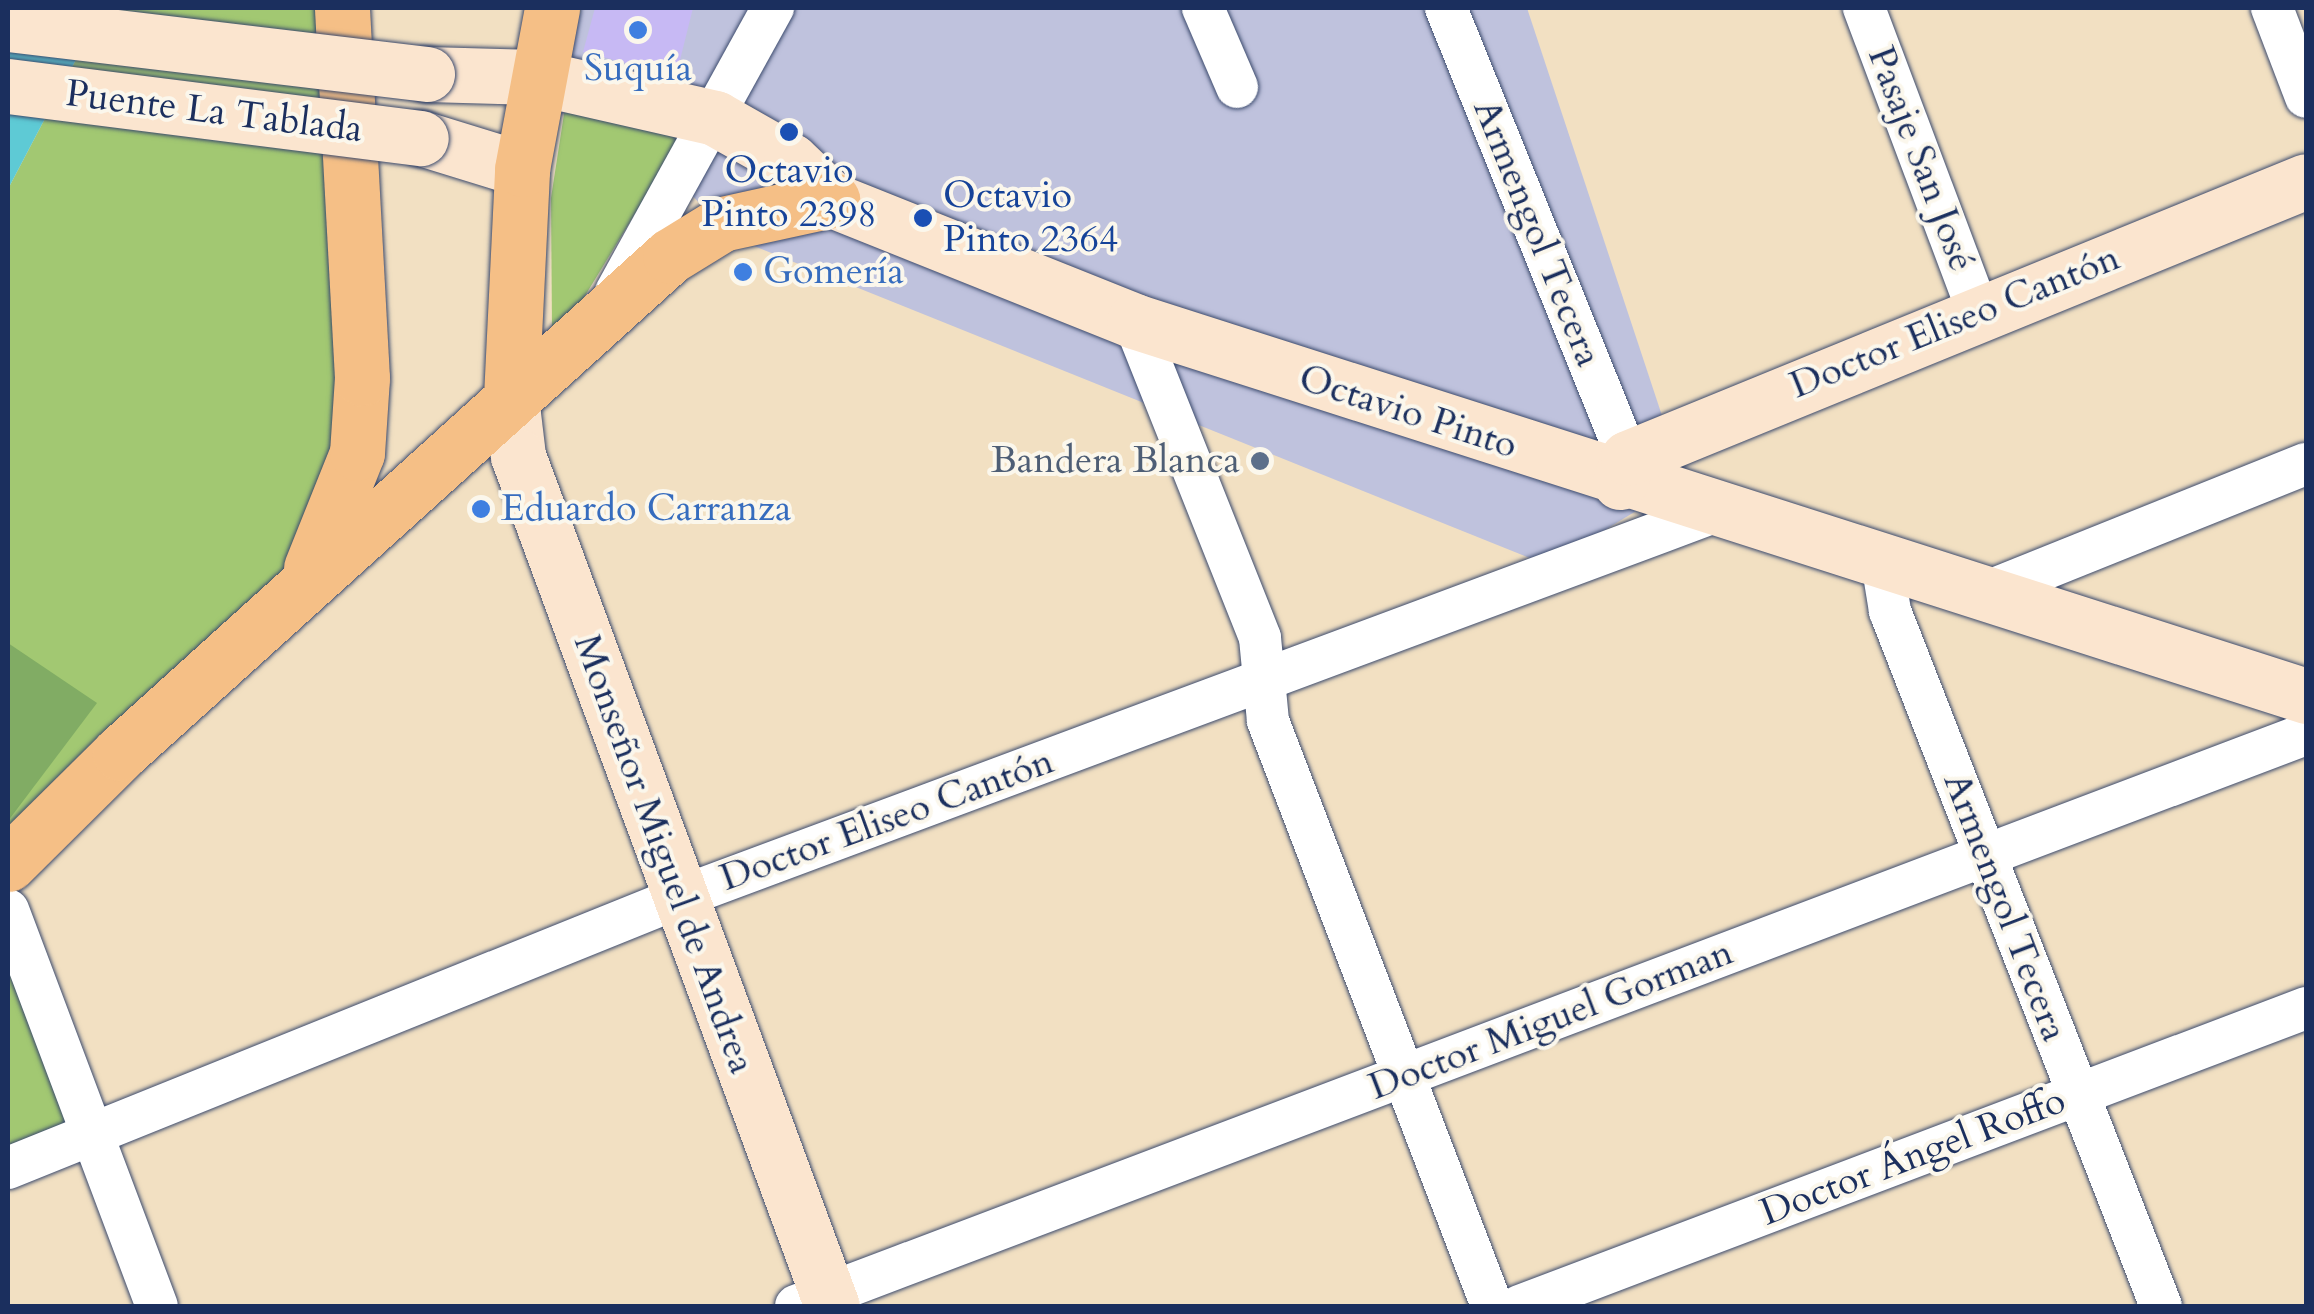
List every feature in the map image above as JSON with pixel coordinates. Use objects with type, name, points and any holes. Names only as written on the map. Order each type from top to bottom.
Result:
[{"type":"main road","points":[[300,594],[343,500],[358,434],[362,378],[342,8]]},
{"type":"main road","points":[[511,397],[522,169],[535,77],[552,8]]},
{"type":"main road","name":"Puente La Tablada","points":[[8,24],[427,74],[535,77]]},
{"type":"main road","name":"Octavio Pinto","points":[[535,77],[716,118],[791,161],[832,200],[1134,321],[1624,470],[1717,511],[2306,696]]},
{"type":"main road","name":"Puente La Tablada","points":[[8,86],[421,138],[522,169]]},
{"type":"main road","name":"Doctor Eliseo Cantón","points":[[1624,470],[1978,310],[2306,181]]},
{"type":"main road","points":[[8,864],[511,397],[670,256],[722,224],[832,200]]},
{"type":"main road","name":"Monseñor Miguel de Andrea","points":[[511,397],[518,456],[819,1302]]},
{"type":"street","points":[[599,322],[716,118],[772,8]]},
{"type":"street","points":[[1204,8],[1237,87]]},
{"type":"street","name":"Armengol Tecera","points":[[1446,8],[1624,470]]},
{"type":"street","name":"Pasaje San José","points":[[1864,8],[1978,310]]},
{"type":"street","points":[[2272,8],[2306,97]]},
{"type":"street","points":[[1134,321],[1260,638],[1268,721],[1492,1306]]},
{"type":"street","points":[[1982,594],[2306,464]]},
{"type":"street","name":"Doctor Eliseo Cantón","points":[[8,1168],[678,898],[1717,511]]},
{"type":"street","name":"Armengol Tecera","points":[[1882,562],[1890,611],[2161,1306]]},
{"type":"street","name":"Doctor Miguel Gorman","points":[[819,1302],[2306,734]]},
{"type":"street","points":[[8,910],[157,1306]]},
{"type":"street","name":"Doctor Ángel Roffo","points":[[1520,1306],[2306,1008]]},
{"type":"shaded area","points":[[582,8],[1527,8],[1684,482],[1547,565],[729,236],[566,56]]},
{"type":"green space","points":[[103,8],[342,8],[362,378],[299,594],[8,864],[8,189]]},
{"type":"green space","points":[[566,101],[686,130],[580,304],[552,329],[551,198]]},
{"type":"green space","points":[[8,643],[97,703],[8,821]]},
{"type":"green space","points":[[8,957],[68,1122],[8,1147]]},
{"type":"water","points":[[8,8],[103,8],[8,189]]},
{"type":"building","name":"Suquía","points":[[595,8],[693,8],[676,76],[583,52]]},
{"type":"place","name":"Suquía","points":[[638,30]]},
{"type":"place","name":"Octavio Pinto 2398","points":[[789,132]]},
{"type":"place","name":"Octavio Pinto 2364","points":[[923,218]]},
{"type":"place","name":"Gomería","points":[[743,272]]},
{"type":"place","name":"Bandera Blanca","points":[[1260,461]]},
{"type":"place","name":"Eduardo Carranza","points":[[481,509]]}]
